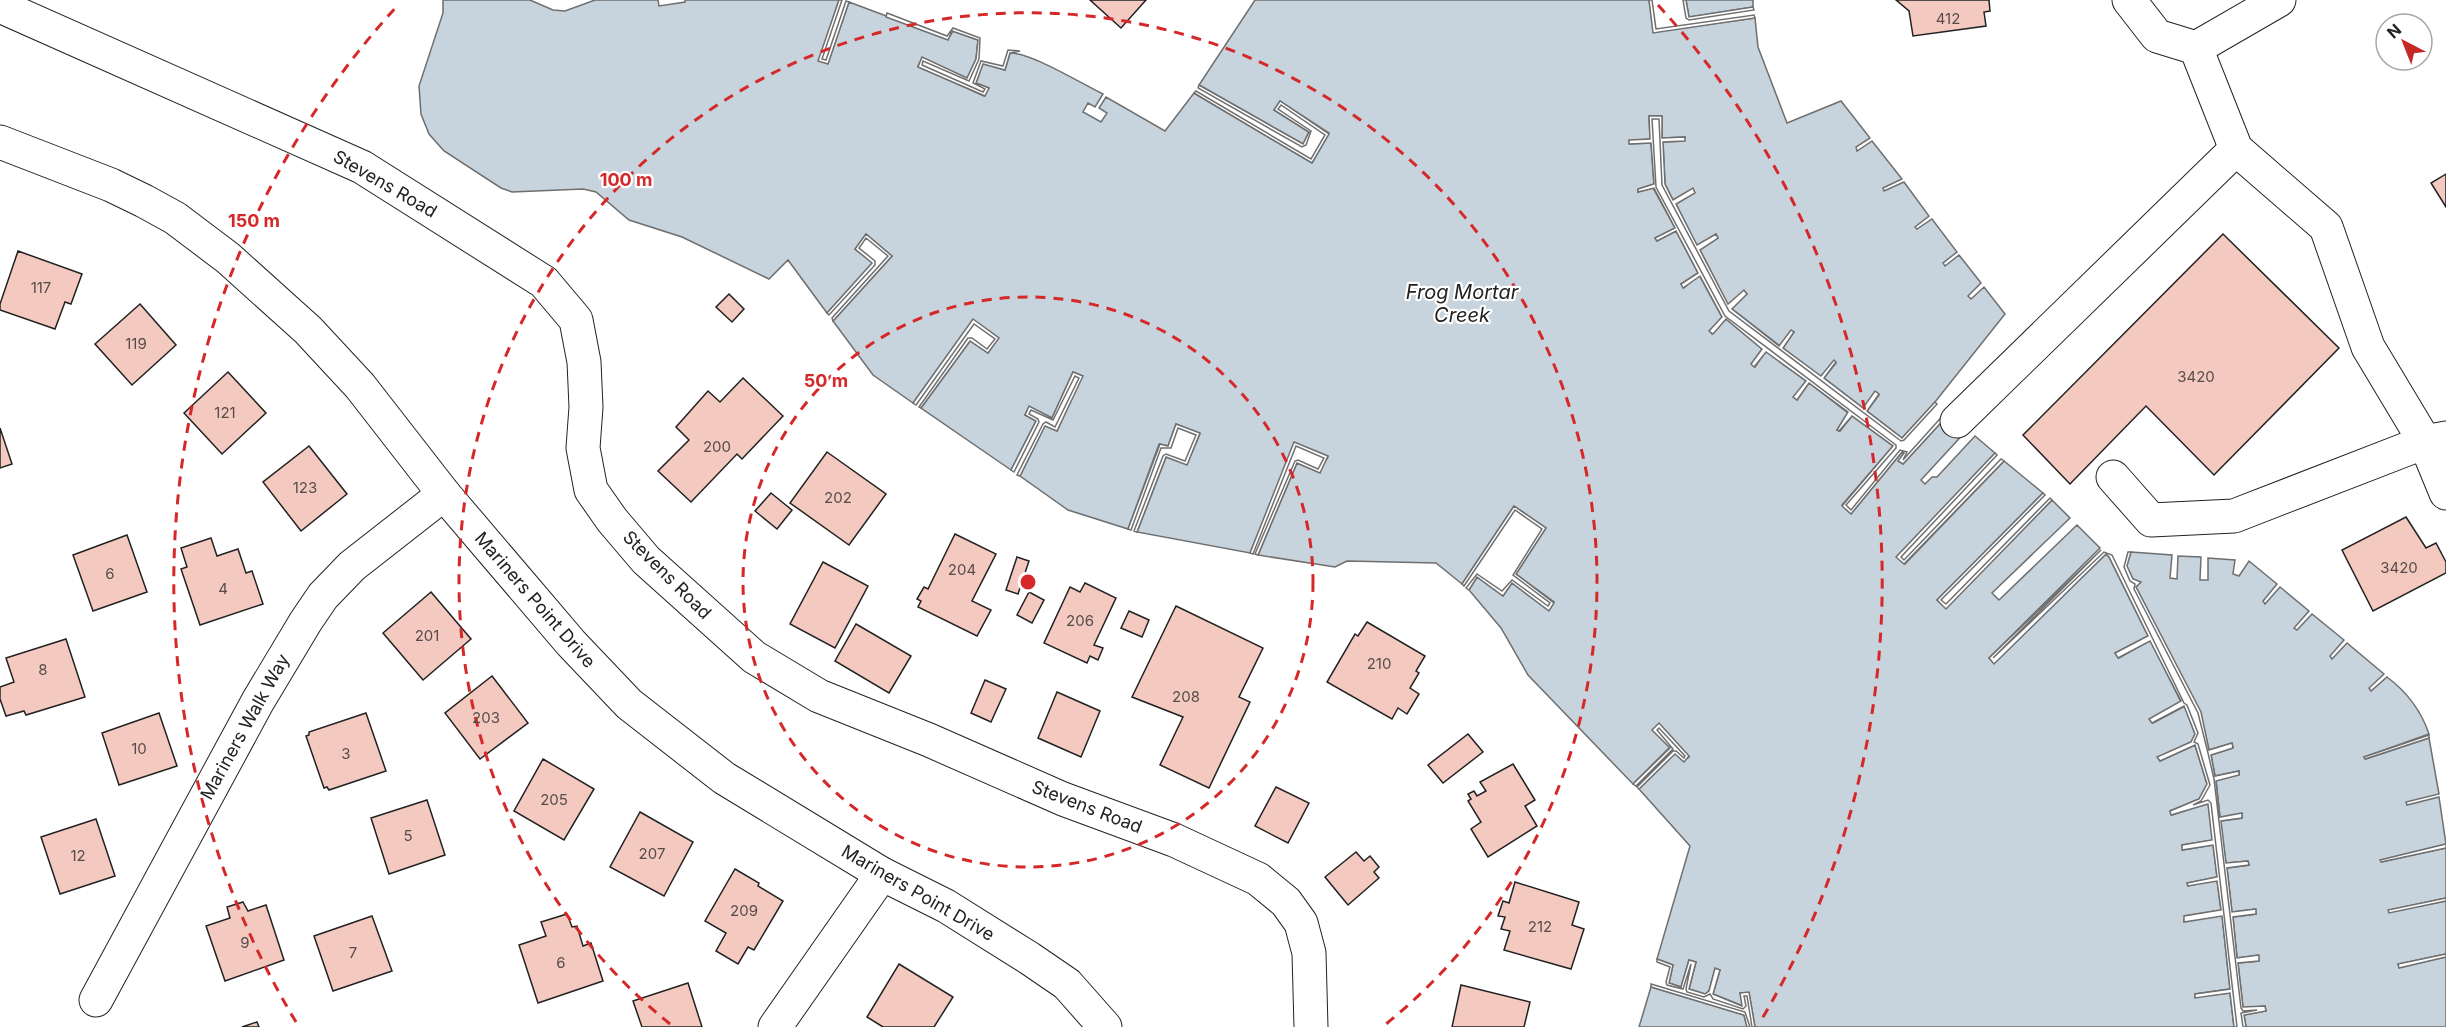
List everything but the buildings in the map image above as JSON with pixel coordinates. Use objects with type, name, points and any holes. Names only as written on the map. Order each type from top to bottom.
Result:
[{"type":"street","points":[[2129,0],[2157,36],[2196,48],[2279,0]]},
{"type":"street","name":"Stevens Road","points":[[0,6],[362,167],[544,282],[576,320],[584,362],[586,396],[583,448],[591,490],[612,520],[646,560],[754,657],[819,696],[929,740],[1063,799],[1174,840],[1258,879],[1286,902],[1301,923],[1310,953],[1311,1027]]},
{"type":"street","points":[[2196,48],[2236,149],[2326,227],[2368,347],[2436,440],[2446,493]]},
{"type":"street","name":"Mariners Point Drive","points":[[0,142],[72,169],[144,201],[175,219],[228,258],[308,330],[360,386],[444,494],[594,669],[629,704],[724,778],[882,874],[946,906],[1029,957],[1067,984],[1105,1027]]},
{"type":"street","points":[[1957,421],[2236,149]]},
{"type":"street","points":[[2113,477],[2151,520],[2234,516],[2436,440]]},
{"type":"street","name":"Mariners Walk Way","points":[[96,1000],[258,701],[306,621],[324,596],[352,566],[444,494]]},
{"type":"street","points":[[775,1027],[882,874]]},
{"type":"water","name":"Frog Mortar Creek","points":[[443,0],[530,0],[553,10],[565,11],[595,0],[658,0],[659,6],[685,2],[685,0],[839,0],[819,61],[828,63],[849,2],[948,39],[953,31],[978,40],[976,59],[967,79],[922,58],[918,66],[984,96],[989,88],[976,83],[983,63],[1005,70],[1010,53],[1019,54],[1043,63],[1103,94],[1095,107],[1088,103],[1083,112],[1101,122],[1107,113],[1099,108],[1106,97],[1165,131],[1194,93],[1312,163],[1329,133],[1280,101],[1274,110],[1309,132],[1303,144],[1199,85],[1255,0],[1649,0],[1654,32],[1755,18],[1758,47],[1787,123],[1841,101],[1870,138],[1856,147],[1857,151],[1872,141],[1902,179],[1883,188],[1884,191],[1904,182],[1929,216],[1915,227],[1917,229],[1932,219],[1957,252],[1943,263],[1945,266],[1959,255],[1981,283],[1968,296],[1971,299],[1984,287],[2005,314],[1935,402],[1902,438],[1867,411],[1879,395],[1876,392],[1863,408],[1824,378],[1836,363],[1834,361],[1821,377],[1783,348],[1794,332],[1791,331],[1780,346],[1731,308],[1747,294],[1744,291],[1728,305],[1700,250],[1718,238],[1716,234],[1697,246],[1676,204],[1694,193],[1693,189],[1673,200],[1665,184],[1663,142],[1684,141],[1685,137],[1662,138],[1662,116],[1649,116],[1650,139],[1629,141],[1630,144],[1651,143],[1654,184],[1638,189],[1638,192],[1653,188],[1675,228],[1655,238],[1657,241],[1676,231],[1698,273],[1681,284],[1684,288],[1699,275],[1722,317],[1710,331],[1712,334],[1726,319],[1762,349],[1752,364],[1755,367],[1766,351],[1806,381],[1794,397],[1797,400],[1809,383],[1848,413],[1837,430],[1840,431],[1852,416],[1893,446],[1842,505],[1851,514],[1902,452],[1904,453],[1899,461],[1903,464],[1949,414],[1967,430],[1921,480],[1925,484],[1932,477],[1937,477],[1975,436],[1995,453],[1897,557],[1905,564],[2004,461],[2043,493],[1937,600],[1946,608],[2052,500],[2070,518],[1992,593],[1999,600],[2077,525],[2100,548],[1989,658],[1994,663],[2106,554],[2109,557],[2148,636],[2115,653],[2119,658],[2150,640],[2181,702],[2150,719],[2153,723],[2185,706],[2195,734],[2191,742],[2158,757],[2160,761],[2195,745],[2207,784],[2199,799],[2170,811],[2172,815],[2208,803],[2213,840],[2182,845],[2183,850],[2213,845],[2217,877],[2187,883],[2188,886],[2217,880],[2221,910],[2185,916],[2184,921],[2222,915],[2230,989],[2195,994],[2195,997],[2230,993],[2234,1027],[1755,1027],[1749,993],[1740,993],[1743,1006],[1713,994],[1720,970],[1715,969],[1709,991],[1705,994],[1689,989],[1696,962],[1689,960],[1681,987],[1669,983],[1673,965],[1657,959],[1690,846],[1639,789],[1675,753],[1683,761],[1689,757],[1659,724],[1653,730],[1670,747],[1633,784],[1528,675],[1501,628],[1469,590],[1477,577],[1503,596],[1512,583],[1548,610],[1554,602],[1516,574],[1546,528],[1514,506],[1462,584],[1436,563],[1347,561],[1335,567],[1258,555],[1297,463],[1319,472],[1328,457],[1295,443],[1250,553],[1137,532],[1166,457],[1187,464],[1200,434],[1176,424],[1168,446],[1159,444],[1128,529],[1068,510],[1020,476],[1045,425],[1057,431],[1082,376],[1073,372],[1052,418],[1029,407],[1025,415],[1036,421],[1011,470],[921,408],[970,341],[988,353],[998,338],[973,320],[913,403],[873,375],[833,321],[892,256],[866,234],[855,249],[873,263],[827,313],[788,260],[769,279],[682,237],[629,220],[596,192],[583,189],[512,192],[501,188],[444,151],[429,134],[421,114],[419,86],[443,13]]},
{"type":"water","points":[[1686,0],[1753,0],[1753,7],[1689,17]]},
{"type":"water","points":[[2131,552],[2172,555],[2170,578],[2177,579],[2178,556],[2201,557],[2200,580],[2208,580],[2208,558],[2235,560],[2233,574],[2239,576],[2249,561],[2277,584],[2263,601],[2265,604],[2280,587],[2309,611],[2294,628],[2297,630],[2312,614],[2344,640],[2330,656],[2332,659],[2347,643],[2384,674],[2369,688],[2371,691],[2387,677],[2407,695],[2417,709],[2429,734],[2364,757],[2366,759],[2429,738],[2439,794],[2406,802],[2407,805],[2439,797],[2446,844],[2381,860],[2382,862],[2446,848],[2446,898],[2389,910],[2389,912],[2446,901],[2446,954],[2398,964],[2399,967],[2446,957],[2446,1027],[2246,1027],[2244,1015],[2266,1011],[2265,1006],[2243,1008],[2238,963],[2259,961],[2258,955],[2237,958],[2233,917],[2256,914],[2255,909],[2232,912],[2227,868],[2249,865],[2248,861],[2226,863],[2220,821],[2242,818],[2242,814],[2220,818],[2216,780],[2239,775],[2239,771],[2215,776],[2211,755],[2233,748],[2232,743],[2209,750],[2200,712],[2136,587],[2140,582],[2133,579],[2126,566]]},
{"type":"water","points":[[1651,987],[1744,1015],[1747,1027],[1639,1027]]},
{"type":"pier","points":[[839,0],[842,0],[822,59],[826,60],[846,1],[849,2],[828,64],[818,61]]},
{"type":"pier","points":[[1649,0],[1652,0],[1656,29],[1754,15],[1755,18],[1653,33]]},
{"type":"pier","points":[[1683,0],[1686,0],[1689,17],[1753,7],[1754,10],[1689,20],[1686,18]]},
{"type":"pier","points":[[887,13],[947,36],[953,28],[980,38],[979,59],[969,81],[923,61],[922,65],[983,92],[985,89],[973,83],[981,61],[1003,66],[1008,50],[1020,51],[1010,53],[1005,70],[983,64],[976,83],[989,88],[985,96],[918,67],[922,57],[967,78],[976,59],[978,40],[952,31],[948,40],[886,17]]},
{"type":"pier","points":[[1199,85],[1303,144],[1309,132],[1274,110],[1280,101],[1329,134],[1312,163],[1194,93],[1196,91],[1311,159],[1325,135],[1281,105],[1278,109],[1311,131],[1306,145],[1302,147],[1198,88]]},
{"type":"pier","points":[[1649,116],[1662,116],[1662,138],[1685,137],[1685,141],[1663,142],[1665,184],[1673,200],[1693,188],[1695,193],[1676,204],[1697,245],[1716,234],[1718,238],[1700,250],[1728,304],[1744,290],[1747,294],[1732,309],[1779,346],[1791,330],[1794,332],[1783,348],[1821,376],[1834,360],[1836,362],[1824,378],[1863,408],[1875,391],[1879,394],[1867,411],[1902,438],[1935,402],[1937,404],[1901,441],[1729,311],[1662,185],[1659,119],[1652,119],[1656,187],[1725,316],[1896,445],[1896,448],[1846,505],[1851,510],[1900,450],[1907,452],[1903,460],[1946,412],[1949,414],[1903,464],[1898,461],[1904,453],[1902,452],[1851,514],[1842,506],[1893,446],[1852,416],[1839,431],[1837,430],[1848,412],[1809,383],[1797,400],[1793,397],[1806,381],[1766,352],[1754,367],[1751,364],[1762,349],[1726,319],[1713,334],[1709,331],[1722,317],[1700,276],[1683,288],[1681,284],[1698,273],[1676,231],[1657,241],[1655,238],[1675,228],[1654,188],[1638,192],[1638,189],[1654,184],[1651,143],[1629,144],[1629,140],[1650,139]]},
{"type":"pier","points":[[866,234],[892,256],[833,321],[832,318],[888,256],[866,238],[859,248],[875,261],[875,265],[829,315],[827,313],[872,263],[855,249]]},
{"type":"pier","points":[[973,319],[999,338],[988,353],[970,341],[921,408],[919,407],[968,338],[972,338],[987,349],[995,339],[974,324],[916,405],[913,403]]},
{"type":"pier","points":[[1073,372],[1083,376],[1057,431],[1045,426],[1020,476],[1017,475],[1043,424],[1046,422],[1055,427],[1079,378],[1075,376],[1053,420],[1031,410],[1029,414],[1039,422],[1014,472],[1011,470],[1036,421],[1025,415],[1029,406],[1052,418]]},
{"type":"pier","points":[[1176,424],[1200,433],[1187,465],[1166,457],[1137,532],[1134,531],[1163,456],[1166,454],[1185,461],[1196,435],[1178,428],[1171,448],[1161,448],[1131,530],[1128,529],[1160,444],[1168,446]]},
{"type":"pier","points":[[1294,442],[1328,456],[1320,473],[1297,463],[1258,555],[1255,554],[1295,461],[1298,460],[1318,469],[1324,458],[1296,446],[1253,554],[1250,553]]},
{"type":"pier","points":[[1995,453],[1997,455],[1901,557],[1904,560],[2001,459],[2004,461],[1904,564],[1896,557]]},
{"type":"pier","points":[[2043,493],[2045,495],[1941,600],[1946,604],[2050,498],[2052,500],[1946,609],[1937,600]]},
{"type":"pier","points":[[1514,506],[1546,528],[1516,574],[1554,603],[1549,611],[1512,583],[1503,596],[1477,577],[1469,590],[1466,588],[1477,574],[1502,591],[1512,580],[1548,606],[1550,603],[1513,575],[1542,529],[1515,510],[1464,586],[1462,584]]},
{"type":"pier","points":[[2101,550],[1993,658],[2104,552],[2112,555],[2187,705],[2198,733],[2194,742],[2198,744],[2210,785],[2201,801],[2193,805],[2208,800],[2211,803],[2237,1027],[2234,1027],[2230,993],[2195,998],[2195,994],[2230,989],[2222,916],[2184,922],[2184,916],[2221,910],[2217,881],[2188,886],[2187,883],[2217,877],[2213,845],[2182,850],[2182,845],[2212,840],[2208,804],[2171,815],[2170,811],[2199,799],[2207,784],[2195,745],[2160,761],[2157,757],[2191,742],[2195,734],[2184,706],[2152,723],[2149,719],[2181,701],[2150,641],[2118,658],[2115,653],[2148,636],[2109,557],[2106,554],[1994,664],[1989,658]]},
{"type":"pier","points":[[2128,552],[2131,552],[2127,566],[2133,579],[2141,582],[2136,587],[2201,712],[2209,750],[2232,743],[2233,748],[2211,755],[2215,776],[2239,771],[2239,775],[2216,781],[2220,817],[2242,813],[2242,818],[2221,821],[2226,863],[2248,861],[2249,865],[2227,868],[2232,912],[2256,909],[2256,914],[2233,917],[2237,958],[2259,955],[2259,961],[2238,963],[2243,1007],[2265,1006],[2266,1011],[2244,1015],[2246,1027],[2243,1027],[2241,1013],[2257,1010],[2243,1011],[2241,1008],[2214,779],[2208,753],[2198,713],[2134,589],[2135,584],[2130,581],[2124,567]]},
{"type":"pier","points":[[1659,723],[1689,756],[1684,762],[1675,754],[1639,789],[1637,787],[1673,751],[1684,758],[1685,756],[1659,728],[1657,730],[1673,749],[1636,786],[1633,784],[1670,748],[1652,730]]},
{"type":"pier","points":[[2429,735],[2429,738],[2365,759],[2364,757]]},
{"type":"pier","points":[[2446,844],[2446,848],[2381,862],[2380,860]]},
{"type":"pier","points":[[2446,898],[2446,901],[2389,913],[2388,910]]},
{"type":"pier","points":[[2446,954],[2446,957],[2399,968],[2398,964]]},
{"type":"pier","points":[[1657,959],[1673,965],[1669,983],[1681,987],[1689,960],[1696,962],[1689,989],[1705,994],[1709,991],[1715,968],[1720,970],[1713,994],[1742,1006],[1740,993],[1749,992],[1755,1027],[1752,1027],[1747,996],[1744,996],[1746,1006],[1743,1009],[1713,999],[1710,994],[1704,997],[1687,992],[1691,964],[1683,989],[1667,985],[1670,967],[1657,962]]},
{"type":"pier","points":[[1651,984],[1745,1012],[1750,1027],[1747,1027],[1744,1015],[1651,987]]}]
